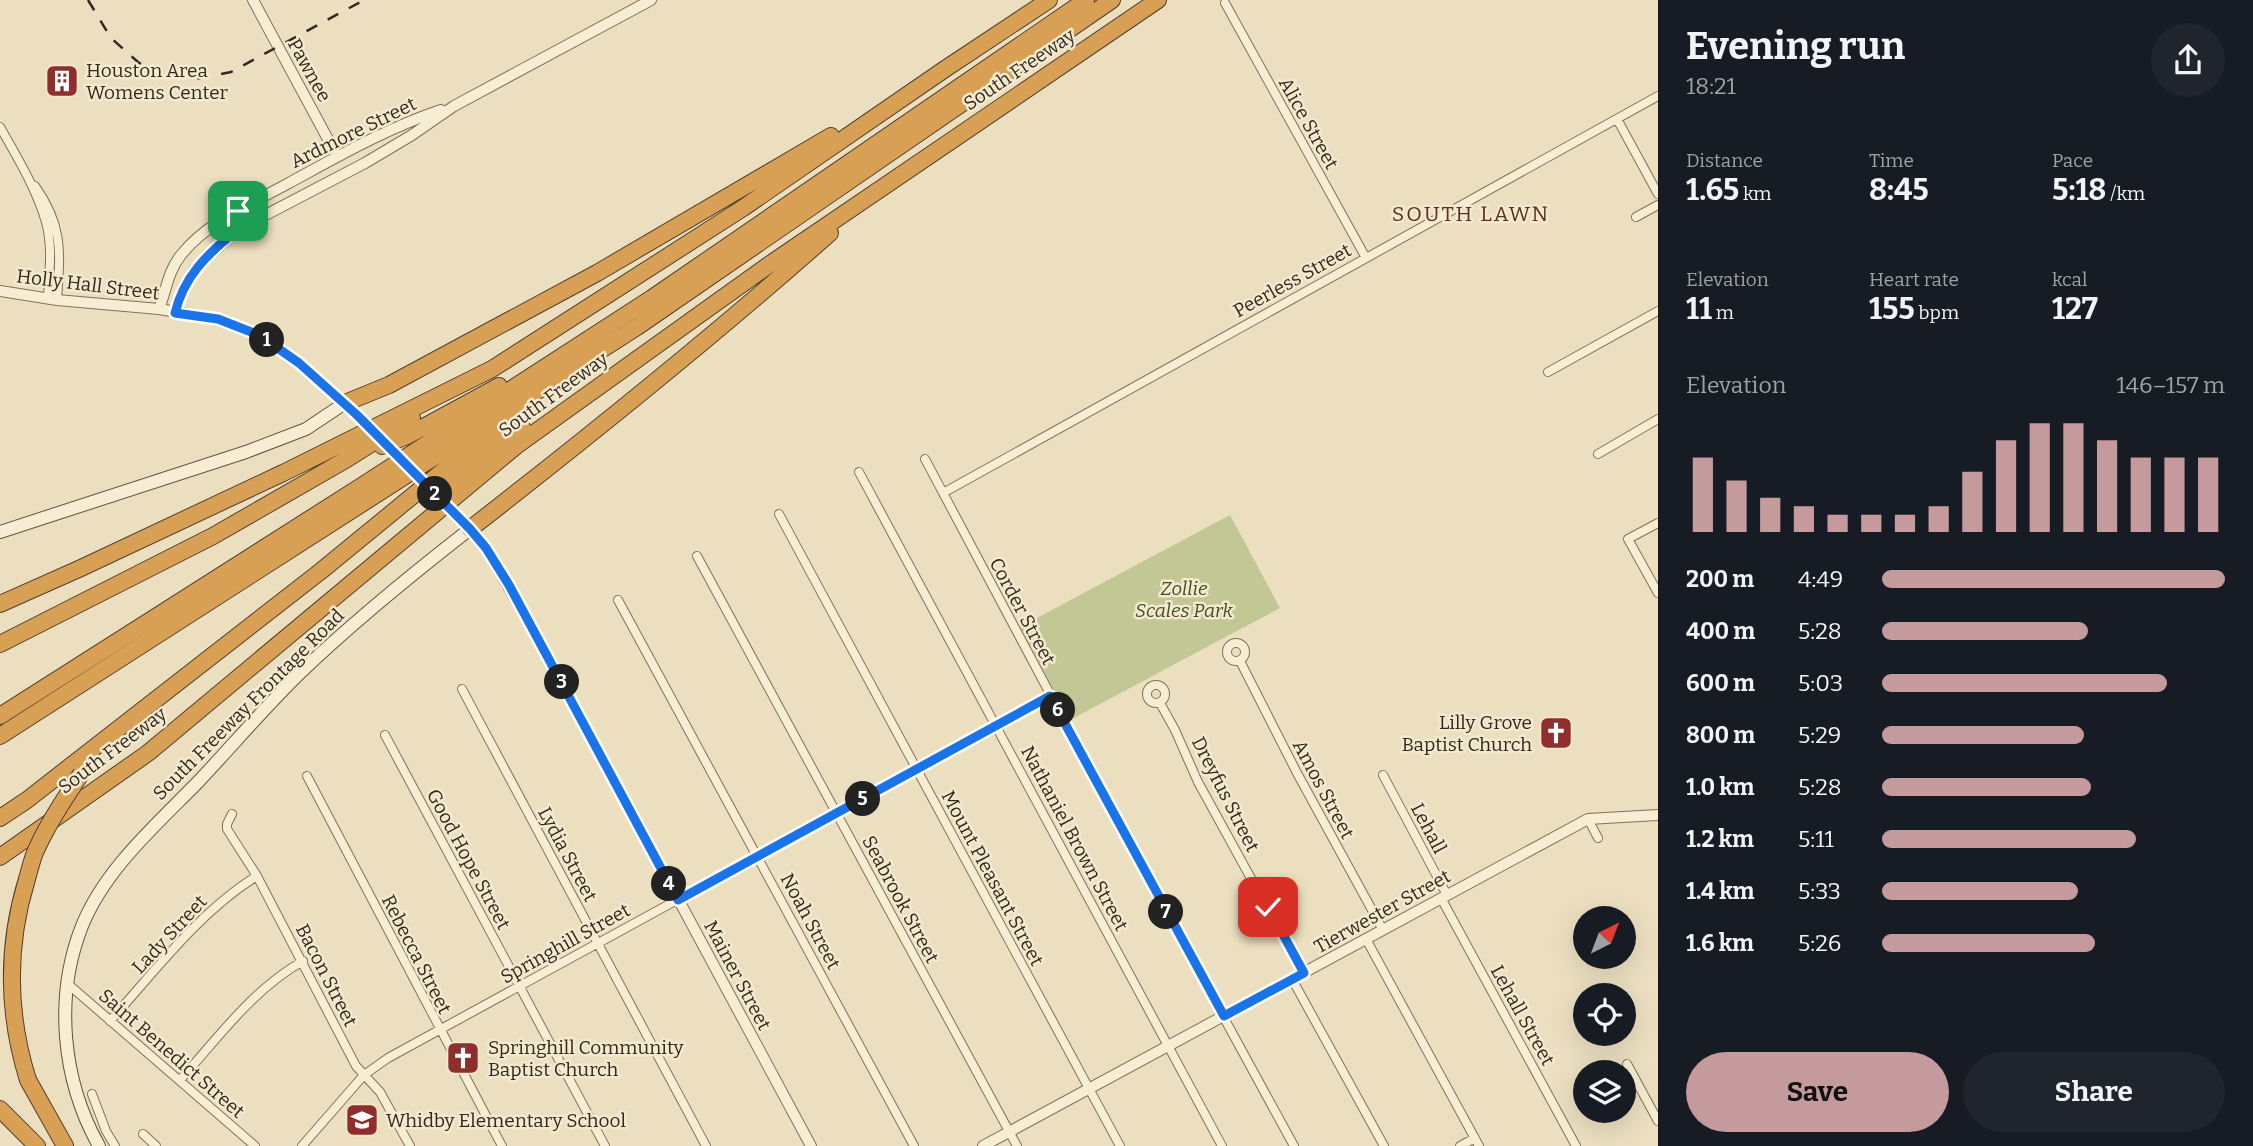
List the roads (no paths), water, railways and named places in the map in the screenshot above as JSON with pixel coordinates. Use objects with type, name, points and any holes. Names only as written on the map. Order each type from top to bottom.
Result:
[{"type":"highway","name":"South Freeway","points":[[0,604],[283,473],[492,369],[743,208],[1049,0]]},
{"type":"highway","points":[[0,716],[349,495],[652,298],[1086,0]]},
{"type":"highway","points":[[0,736],[637,327],[1112,0]]},
{"type":"highway","name":"South Freeway","points":[[0,857],[148,752],[516,446],[878,190],[1158,0]]},
{"type":"highway","points":[[351,409],[389,385],[619,261],[945,69]]},
{"type":"highway","points":[[465,525],[555,463],[765,290],[878,190]]},
{"type":"highway","points":[[347,459],[407,436],[432,423],[542,362],[628,306],[652,298]]},
{"type":"highway","points":[[321,570],[561,404],[660,342]]},
{"type":"highway","points":[[0,644],[213,536],[347,459],[492,369]]},
{"type":"highway","points":[[0,818],[75,770],[102,742],[449,466],[542,399],[566,373]]},
{"type":"highway","points":[[0,638],[49,618]]},
{"type":"highway","points":[[65,1146],[28,1080],[20,1055],[11,1000],[11,961],[17,911],[36,850],[75,770]]},
{"type":"highway","points":[[0,1109],[37,1146]]},
{"type":"main road","points":[[0,532],[246,452],[351,409]]},
{"type":"main road","name":"South Freeway Frontage Road","points":[[99,1146],[83,1115],[69,1066],[65,1032],[68,984],[75,949],[99,892],[133,850],[298,675],[465,525]]},
{"type":"street","name":"Pawnee","points":[[253,0],[337,156]]},
{"type":"street","name":"Ardmore Street","points":[[175,313],[183,288],[195,269],[234,232],[365,163],[454,106],[651,0]]},
{"type":"street","name":"Alice Street","points":[[1225,3],[1366,258]]},
{"type":"street","name":"Peerless Street","points":[[943,494],[1658,96]]},
{"type":"street","name":"Ardmore Street","points":[[159,309],[166,283],[179,257],[197,237],[337,156],[408,121],[454,106]]},
{"type":"street","points":[[1617,119],[1658,194]]},
{"type":"street","points":[[0,127],[27,175],[46,223],[52,300]]},
{"type":"street","points":[[1636,216],[1658,205]]},
{"type":"street","points":[[227,218],[234,232]]},
{"type":"street","name":"Holly Hall Street","points":[[0,291],[52,300],[159,309],[218,319],[259,335],[299,363],[351,409],[465,525]]},
{"type":"street","points":[[1549,372],[1658,311]]},
{"type":"street","points":[[1598,454],[1658,419]]},
{"type":"street","name":"Corder Street","points":[[925,459],[1294,1146]]},
{"type":"street","name":"Nathaniel Brown Street","points":[[859,472],[1222,1146]]},
{"type":"street","name":"Mount Pleasant Street","points":[[779,514],[1119,1146]]},
{"type":"street","points":[[1658,523],[1628,539],[1658,593]]},
{"type":"street","name":"Mainer Street","points":[[465,525],[486,548],[509,585],[811,1146]]},
{"type":"street","name":"Seabrook Street","points":[[697,556],[1017,1146]]},
{"type":"street","name":"Noah Street","points":[[618,600],[914,1146]]},
{"type":"street","name":"Amos Street","points":[[1241,661],[1297,773],[1383,930]]},
{"type":"street","name":"Lydia Street","points":[[462,689],[706,1146]]},
{"type":"street","name":"Springhill Street","points":[[302,1146],[364,1075],[388,1058],[1050,696]]},
{"type":"street","name":"Dreyfus Street","points":[[1160,703],[1198,782],[1304,973]]},
{"type":"street","name":"Good Hope Street","points":[[385,735],[606,1146]]},
{"type":"street","name":"Lehall","points":[[1383,775],[1444,897]]},
{"type":"street","name":"Rebecca Street","points":[[307,776],[502,1146]]},
{"type":"street","name":"Bacon Street","points":[[232,814],[227,829],[257,876],[356,1066],[380,1092],[410,1146]]},
{"type":"street","name":"Tierwester Street","points":[[982,1146],[1588,819],[1658,815]]},
{"type":"street","points":[[1588,819],[1598,838]]},
{"type":"street","name":"Lady Street","points":[[110,1021],[210,911],[237,888],[257,876]]},
{"type":"street","name":"Lehall Street","points":[[1444,897],[1576,1146]]},
{"type":"street","points":[[1366,939],[1477,1142],[1460,1146]]},
{"type":"street","points":[[180,1080],[256,996],[303,961]]},
{"type":"street","points":[[1292,979],[1384,1146]]},
{"type":"street","name":"Saint Benedict Street","points":[[68,984],[255,1146]]},
{"type":"street","points":[[1636,1082],[1658,1121]]},
{"type":"street","points":[[92,1094],[106,1131],[115,1146]]},
{"type":"street","points":[[143,1134],[156,1146]]},
{"type":"railway","points":[[88,0],[111,38],[138,62],[154,73],[195,79],[231,72],[364,0]]},
{"type":"place","name":"Houston Area Womens Center","points":[[62,81]]},
{"type":"place","name":"Lilly Grove Baptist Church","points":[[1556,733]]},
{"type":"place","name":"Springhill Community Baptist Church","points":[[463,1058]]},
{"type":"place","name":"Whidby Elementary School","points":[[362,1120]]},
{"type":"district","name":"SOUTH LAWN","points":[[1471,214]]},
{"type":"park label","name":"Zollie Scales Park","points":[[1184,599]]}]
